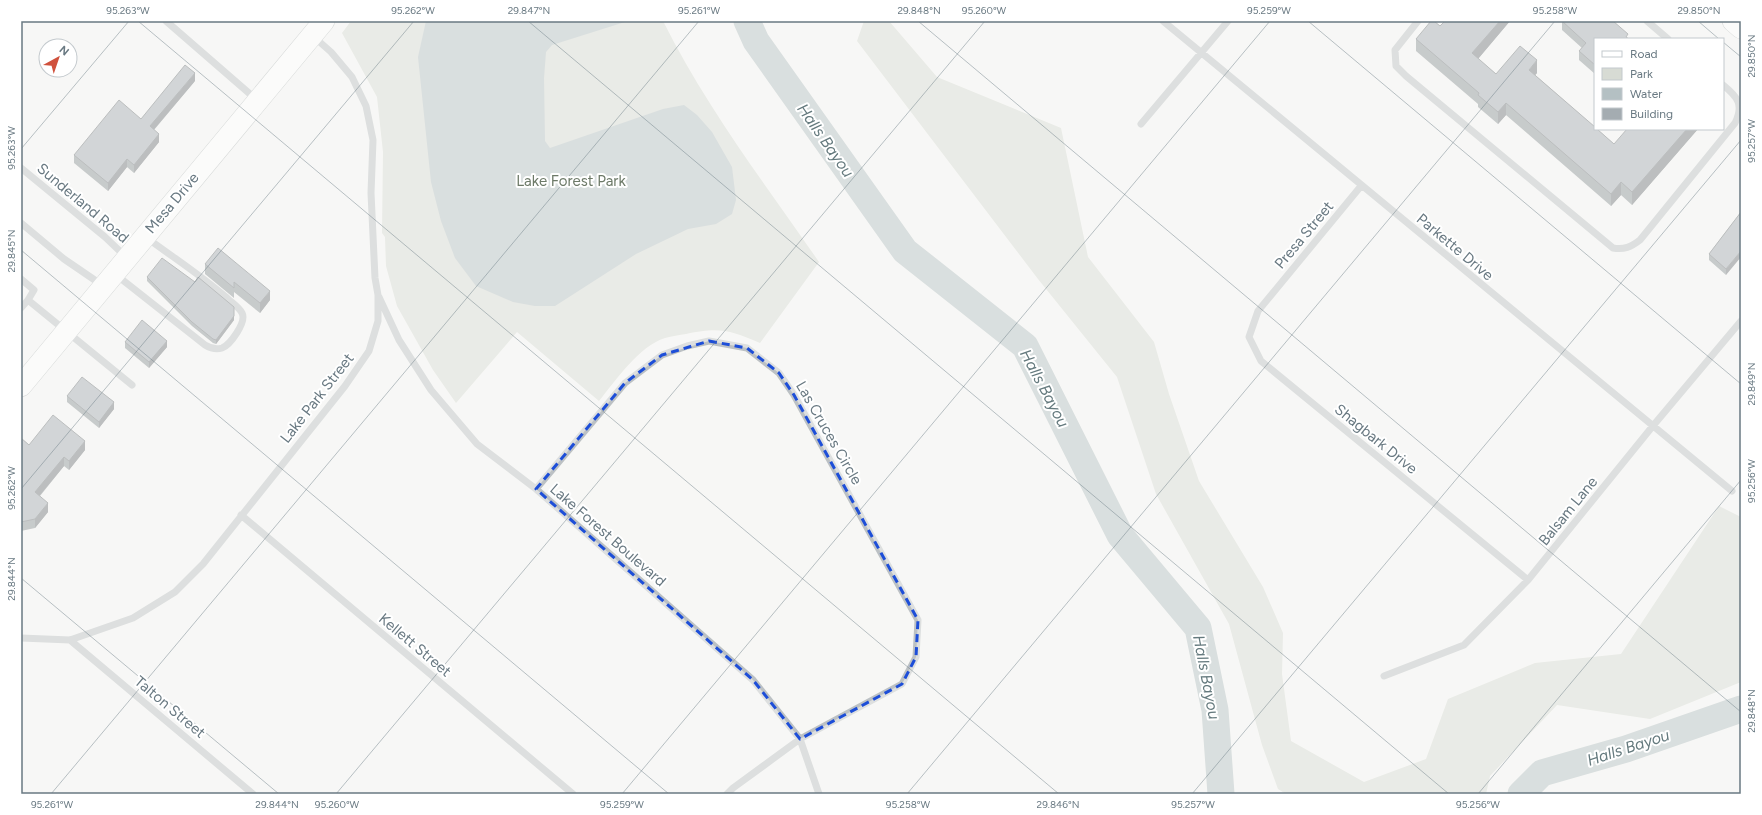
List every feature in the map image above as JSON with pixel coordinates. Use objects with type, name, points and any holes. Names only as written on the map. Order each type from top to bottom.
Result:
[{"type":"main road","points":[[1733,21],[1741,28]]},
{"type":"main road","name":"Mesa Drive","points":[[21,386],[318,28]]},
{"type":"street","points":[[166,21],[258,101]]},
{"type":"street","name":"Parkette Drive","points":[[1163,21],[1652,427],[1732,491]]},
{"type":"street","points":[[1141,124],[1228,21]]},
{"type":"street","points":[[1418,21],[1395,50],[1396,66],[1406,76],[1612,248],[1630,248],[1640,240],[1735,123],[1740,113],[1739,104],[1733,93],[1724,86]]},
{"type":"street","points":[[1647,21],[1667,38]]},
{"type":"street","name":"Lake Park Street","points":[[21,638],[70,640],[133,618],[175,592],[203,564],[345,386],[369,351],[378,321],[378,295],[375,278],[371,193],[373,140],[366,106],[352,77],[331,52],[318,28]]},
{"type":"street","name":"Sunderland Road","points":[[21,168],[105,237],[115,272]]},
{"type":"street","name":"Presa Street","points":[[1267,300],[1361,186]]},
{"type":"street","points":[[21,223],[64,259],[115,272],[205,345],[212,348],[221,348],[227,345],[241,326],[244,319],[239,308],[145,236]]},
{"type":"street","points":[[21,279],[34,290],[21,308]]},
{"type":"street","name":"Lake Forest Boulevard","points":[[378,295],[399,340],[431,390],[478,444],[536,489],[753,680],[800,739],[819,794]]},
{"type":"street","points":[[28,300],[132,385]]},
{"type":"street","name":"Shagbark Drive","points":[[1267,300],[1258,311],[1249,337],[1260,361],[1528,580]]},
{"type":"street","name":"Balsam Lane","points":[[1384,676],[1464,645],[1528,580],[1652,427],[1741,321]]},
{"type":"street","name":"Las Cruces Circle","points":[[536,489],[625,383],[662,355],[687,346],[709,341],[747,348],[779,373],[794,395],[918,620],[916,657],[902,684],[800,739],[727,794]]},
{"type":"street","name":"Kellett Street","points":[[241,515],[573,794]]},
{"type":"street","name":"Talton Street","points":[[70,640],[253,794]]},
{"type":"highlighted area","points":[[709,341],[747,348],[779,373],[794,395],[918,620],[916,657],[902,684],[800,739],[753,680],[536,489],[625,383],[662,355]]},
{"type":"green space","name":"Lake Forest Park","points":[[351,21],[663,21],[698,84],[717,114],[819,262],[760,343],[740,335],[716,330],[665,338],[655,342],[637,356],[620,374],[599,401],[517,332],[456,403],[433,370],[397,306],[386,266],[385,237],[382,233],[383,152],[377,97],[342,33]]},
{"type":"green space","points":[[864,21],[889,21],[937,77],[1061,128],[1088,257],[1154,342],[1169,394],[1199,481],[1263,587],[1283,633],[1282,674],[1291,741],[1364,782],[1426,759],[1448,699],[1535,663],[1621,654],[1719,506],[1741,517],[1741,682],[1650,719],[1557,705],[1490,776],[1486,794],[1286,794],[1278,789],[1262,745],[1229,624],[1156,494],[1117,377],[1038,279],[857,41]]},
{"type":"water","points":[[426,21],[628,21],[552,45],[546,52],[544,78],[545,141],[550,148],[663,109],[684,105],[697,115],[712,132],[732,167],[736,200],[732,214],[716,224],[688,229],[636,254],[555,306],[535,306],[513,302],[476,286],[455,258],[441,221],[431,182],[418,57]]},
{"type":"building","points":[[1431,21],[1434,21],[1440,26],[1445,21],[1500,21],[1472,53],[1496,74],[1520,46],[1537,60],[1529,70],[1594,126],[1594,130],[1598,130],[1614,144],[1626,130],[1686,130],[1632,192],[1621,182],[1611,194],[1506,103],[1498,112],[1478,95],[1479,93],[1416,39]]},
{"type":"building","points":[[1562,21],[1613,21],[1628,34],[1626,37],[1628,38],[1594,38],[1594,64],[1579,51],[1586,43]]},
{"type":"building","points":[[185,65],[195,73],[150,126],[159,134],[134,165],[127,159],[108,183],[74,155],[119,100],[141,119]]},
{"type":"building","points":[[1741,212],[1741,251],[1726,269],[1709,254]]},
{"type":"building","points":[[218,248],[270,291],[260,303],[234,282],[234,288],[205,264]]},
{"type":"building","points":[[162,258],[195,282],[198,277],[234,307],[234,316],[216,340],[192,322],[147,277]]},
{"type":"building","points":[[142,320],[167,341],[149,362],[125,342]]},
{"type":"building","points":[[82,377],[114,402],[99,422],[67,396]]},
{"type":"building","points":[[53,415],[85,441],[69,461],[64,457],[35,492],[48,503],[35,519],[21,522],[21,438],[29,445]]},
{"type":"waterway","name":"Halls Bayou","points":[[747,21],[756,41],[905,251],[1025,346],[1120,535],[1198,628],[1215,710],[1221,794]]},
{"type":"waterway","name":"Halls Bayou","points":[[1521,794],[1542,773],[1626,749],[1741,709]]}]
